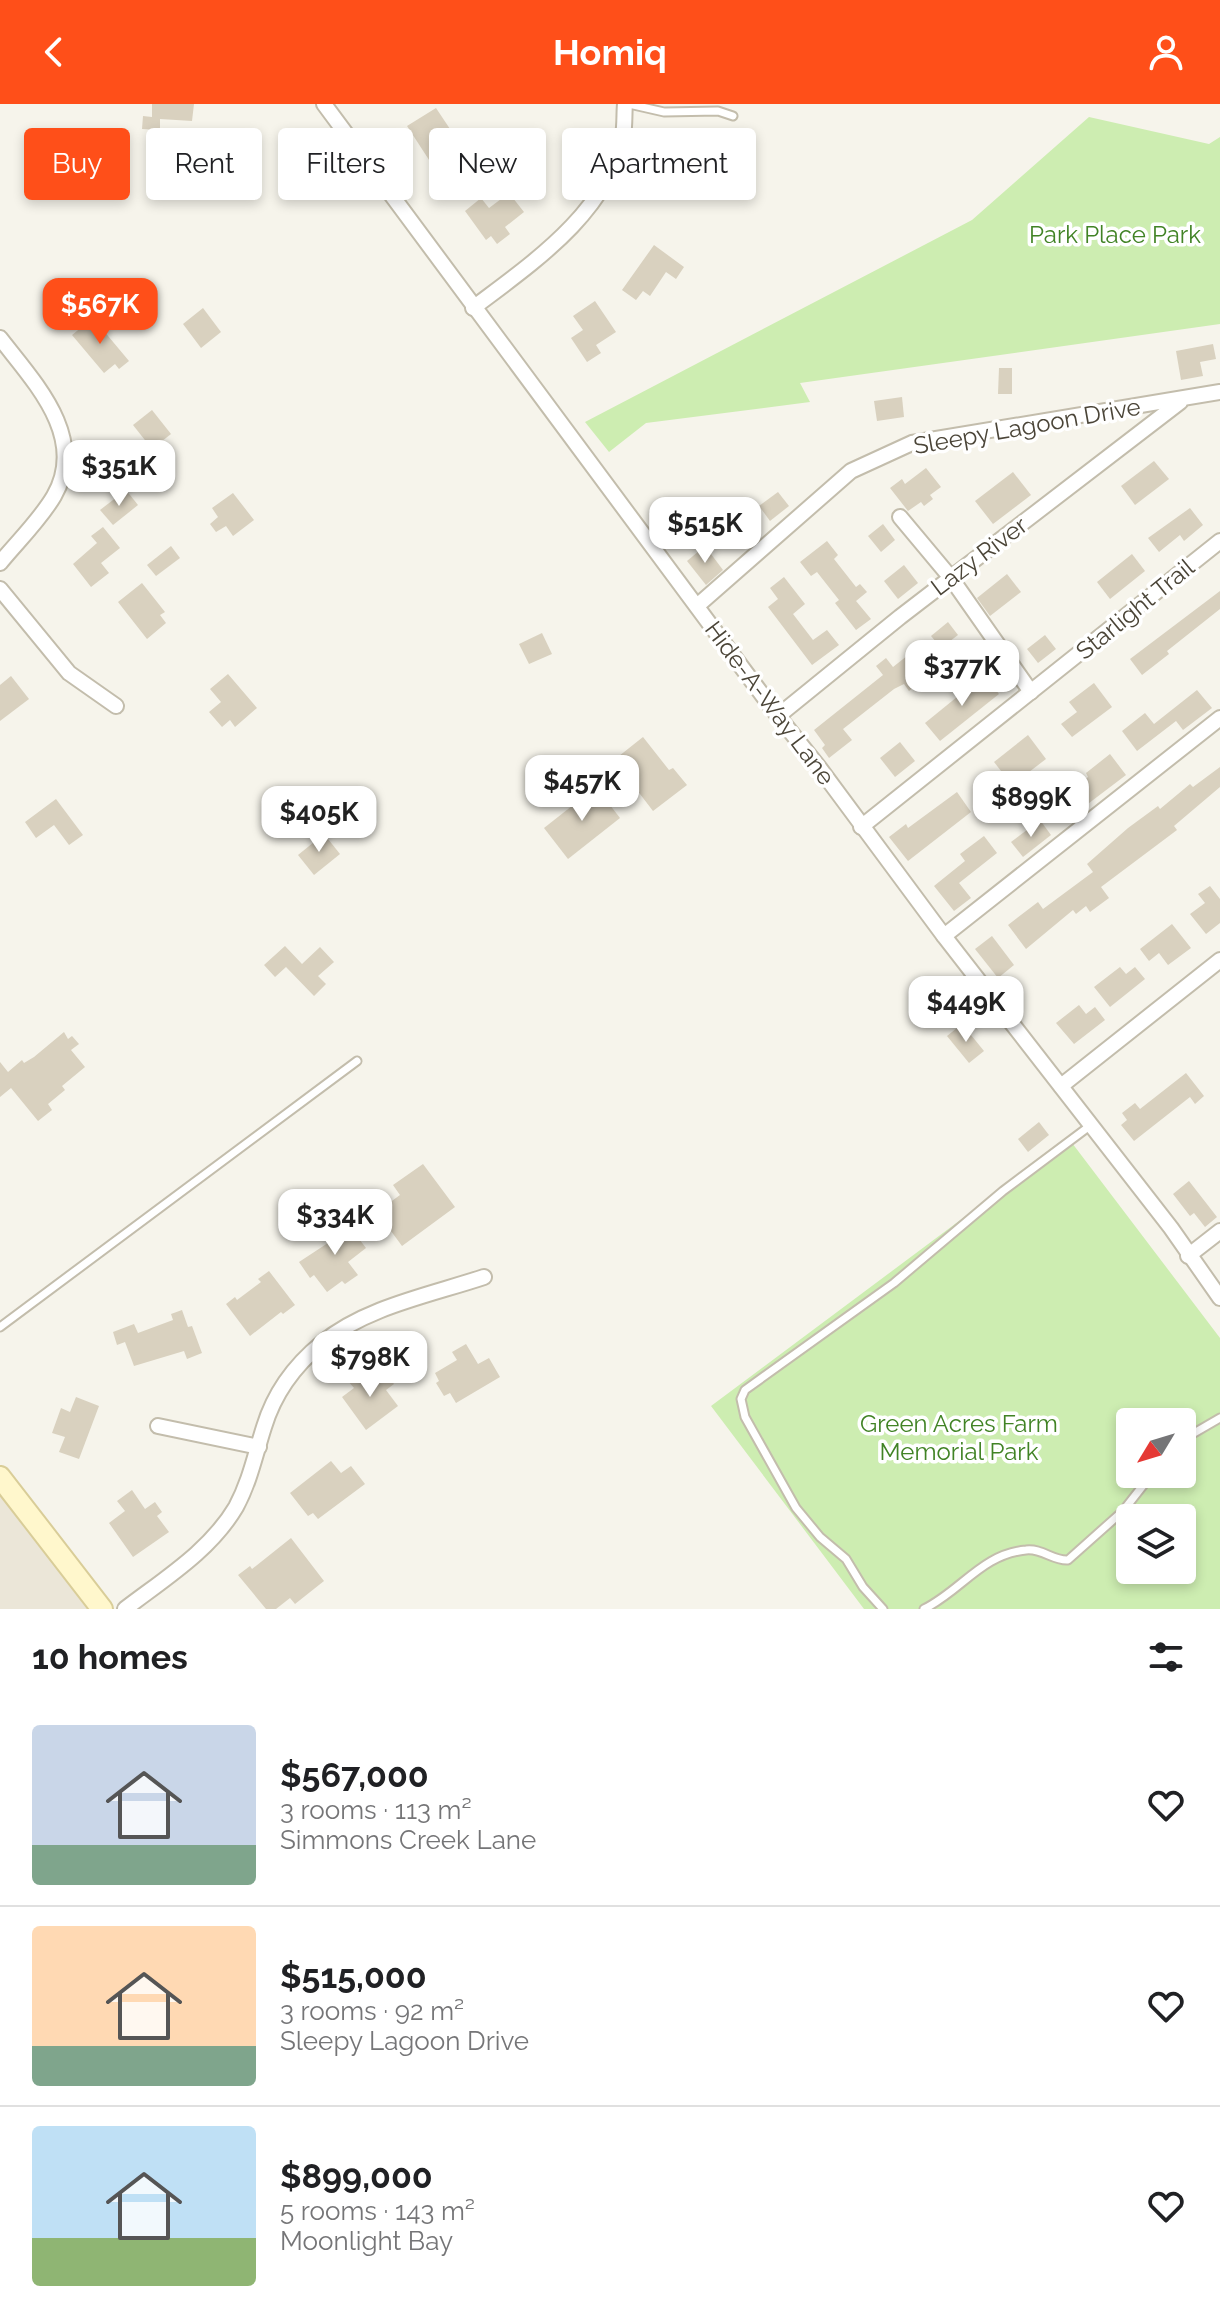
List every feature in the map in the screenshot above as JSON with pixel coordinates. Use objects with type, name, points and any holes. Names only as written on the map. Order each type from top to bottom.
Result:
[{"type":"street","name":"Hide-A-Way Lane","points":[[324,104],[861,827],[1171,1228],[1220,1298]]},
{"type":"street","points":[[473,308],[549,248],[586,209],[607,177],[623,136],[627,104]]},
{"type":"street","points":[[0,338],[39,388],[60,422],[65,465],[55,495],[0,563]]},
{"type":"street","name":"Sleepy Lagoon Drive","points":[[697,606],[851,471],[912,443],[1220,392]]},
{"type":"street","name":"Lazy River","points":[[778,716],[1183,399]]},
{"type":"street","points":[[900,517],[951,578],[1031,692]]},
{"type":"street","name":"Starlight Trail","points":[[861,827],[1220,541]]},
{"type":"street","points":[[0,589],[69,673],[116,706]]},
{"type":"street","points":[[944,936],[1220,718]]},
{"type":"street","points":[[1061,1086],[1220,960]]},
{"type":"street","points":[[1188,1256],[1220,1231]]},
{"type":"street","points":[[125,1609],[193,1557],[215,1535],[242,1495],[266,1420],[284,1384],[324,1341],[370,1315],[484,1277]]},
{"type":"street","points":[[158,1426],[259,1447]]},
{"type":"street","points":[[0,1477],[102,1609]]},
{"type":"lane","points":[[627,104],[664,112],[718,111],[733,116]]},
{"type":"lane","points":[[0,1327],[357,1061]]},
{"type":"lane","points":[[883,1609],[863,1587],[846,1559],[820,1537],[796,1508],[745,1417],[741,1399],[745,1390],[894,1283],[1003,1191],[1091,1125]]},
{"type":"lane","points":[[1196,1432],[1220,1418]]},
{"type":"lane","points":[[924,1609],[943,1600],[1001,1554],[1030,1549],[1058,1560],[1068,1560],[1123,1511],[1141,1488]]},
{"type":"shaded area","points":[[0,1491],[91,1609],[0,1609]]},
{"type":"green space","name":"Park Place Park","points":[[1089,117],[1209,144],[1220,137],[1220,324],[800,383],[810,402],[646,423],[609,452],[585,422],[972,220]]},
{"type":"green space","name":"Green Acres Farm Memorial Park","points":[[1069,1139],[1220,1338],[1220,1609],[864,1609],[711,1406]]},
{"type":"building","points":[[152,104],[194,104],[192,121],[160,119],[160,128],[142,129],[143,116],[152,117]]},
{"type":"building","points":[[436,108],[449,128],[429,128],[429,160],[413,135],[413,128],[407,126]]},
{"type":"building","points":[[479,200],[483,200],[489,208],[500,200],[515,200],[524,212],[505,227],[510,234],[497,244],[491,236],[486,240],[465,211]]},
{"type":"building","points":[[654,245],[684,267],[676,279],[666,272],[650,296],[643,291],[636,300],[622,290]]},
{"type":"building","points":[[595,301],[616,332],[596,345],[601,353],[587,362],[571,338],[583,330],[573,316]]},
{"type":"building","points":[[203,308],[221,332],[201,348],[183,324]]},
{"type":"building","points":[[93,318],[129,361],[119,369],[115,364],[104,373],[72,335]]},
{"type":"building","points":[[1213,344],[1216,359],[1200,362],[1203,376],[1181,380],[1176,351]]},
{"type":"building","points":[[999,368],[1012,368],[1012,394],[998,394]]},
{"type":"building","points":[[902,397],[904,417],[877,421],[874,401]]},
{"type":"building","points":[[152,410],[171,434],[152,449],[133,425]]},
{"type":"building","points":[[1154,461],[1169,479],[1135,505],[1121,486]]},
{"type":"building","points":[[926,468],[941,487],[930,495],[933,499],[924,506],[921,502],[908,511],[890,488],[902,479],[905,484]]},
{"type":"building","points":[[1013,472],[1031,495],[993,524],[975,501]]},
{"type":"building","points":[[126,490],[138,505],[113,525],[100,510]]},
{"type":"building","points":[[778,492],[789,506],[770,521],[759,506]]},
{"type":"building","points":[[233,493],[254,520],[233,536],[226,526],[216,532],[210,524],[218,517],[212,508]]},
{"type":"building","points":[[668,497],[690,526],[671,540],[649,512]]},
{"type":"building","points":[[1190,508],[1203,525],[1184,541],[1180,535],[1159,552],[1148,538]]},
{"type":"building","points":[[883,524],[895,540],[881,552],[868,536]]},
{"type":"building","points":[[103,527],[120,548],[101,563],[109,573],[91,587],[73,564],[97,543],[91,536]]},
{"type":"building","points":[[827,541],[838,555],[834,559],[856,587],[860,584],[867,592],[856,601],[871,619],[856,630],[835,603],[839,600],[817,572],[811,576],[800,562]]},
{"type":"building","points":[[171,546],[180,558],[156,576],[147,565]]},
{"type":"building","points":[[705,546],[723,570],[706,585],[687,561]]},
{"type":"building","points":[[1132,554],[1145,571],[1110,599],[1097,582]]},
{"type":"building","points":[[904,565],[918,583],[898,599],[884,581]]},
{"type":"building","points":[[1007,574],[1021,592],[990,616],[977,598]]},
{"type":"building","points":[[784,577],[805,604],[793,614],[813,640],[827,630],[839,645],[812,665],[768,607],[778,599],[770,588]]},
{"type":"building","points":[[142,583],[165,612],[160,615],[166,623],[147,639],[118,602]]},
{"type":"building","points":[[1220,591],[1220,609],[1142,675],[1130,659]]},
{"type":"building","points":[[948,622],[958,635],[941,648],[931,636]]},
{"type":"building","points":[[542,633],[552,654],[529,664],[519,644]]},
{"type":"building","points":[[1045,635],[1056,649],[1038,663],[1027,649]]},
{"type":"building","points":[[912,652],[929,675],[909,691],[904,684],[894,689],[843,729],[852,740],[829,758],[822,748],[825,745],[814,730],[883,675],[876,666],[886,658],[893,667]]},
{"type":"building","points":[[228,674],[257,708],[235,727],[230,720],[222,727],[209,712],[221,702],[210,689]]},
{"type":"building","points":[[984,675],[999,694],[940,741],[925,723]]},
{"type":"building","points":[[11,676],[29,699],[0,721],[0,685]]},
{"type":"building","points":[[1094,683],[1112,707],[1072,737],[1061,724],[1077,712],[1069,702]]},
{"type":"building","points":[[1197,690],[1212,708],[1183,730],[1176,721],[1137,751],[1122,731],[1145,713],[1154,724]]},
{"type":"building","points":[[1028,735],[1046,759],[1012,785],[994,762]]},
{"type":"building","points":[[643,737],[669,770],[673,768],[687,785],[653,811],[614,760]]},
{"type":"building","points":[[900,742],[915,761],[895,777],[880,758]]},
{"type":"building","points":[[1110,754],[1126,775],[1068,819],[1047,793],[1061,782],[1069,792]]},
{"type":"building","points":[[1220,767],[1220,787],[1174,826],[1177,830],[1101,887],[1109,898],[1090,912],[1086,906],[1076,914],[1073,910],[1026,949],[1008,925],[1038,902],[1043,909],[1093,872],[1087,864],[1128,828],[1158,806],[1160,809],[1190,784],[1193,787]]},
{"type":"building","points":[[596,787],[620,818],[568,859],[544,828]]},
{"type":"building","points":[[957,792],[971,812],[908,861],[889,837],[906,824],[908,828]]},
{"type":"building","points":[[56,799],[83,835],[69,845],[54,825],[36,838],[25,822]]},
{"type":"building","points":[[1040,820],[1051,835],[1023,857],[1011,842]]},
{"type":"building","points":[[324,834],[340,854],[314,875],[298,855]]},
{"type":"building","points":[[984,836],[997,853],[959,883],[971,898],[954,911],[934,886],[965,861],[960,854]]},
{"type":"building","points":[[1210,886],[1220,899],[1220,923],[1206,934],[1190,914],[1205,903],[1198,894]]},
{"type":"building","points":[[1172,924],[1191,948],[1168,965],[1159,953],[1149,961],[1140,949]]},
{"type":"building","points":[[992,936],[1014,965],[998,978],[975,949]]},
{"type":"building","points":[[285,946],[302,964],[320,947],[334,962],[318,976],[326,984],[314,996],[286,967],[275,977],[264,965]]},
{"type":"building","points":[[1120,967],[1126,974],[1135,967],[1145,979],[1110,1007],[1094,987]]},
{"type":"building","points":[[1079,1005],[1086,1014],[1095,1007],[1105,1020],[1074,1044],[1056,1023]]},
{"type":"building","points":[[962,1024],[984,1051],[969,1063],[947,1036]]},
{"type":"building","points":[[64,1032],[68,1039],[72,1036],[79,1044],[71,1050],[85,1067],[62,1086],[65,1090],[48,1104],[52,1110],[38,1121],[11,1088],[0,1097],[0,1062],[8,1072],[22,1060],[24,1063],[34,1057]]},
{"type":"building","points":[[1186,1073],[1204,1096],[1195,1104],[1190,1097],[1134,1141],[1121,1125],[1127,1120],[1122,1113],[1135,1103],[1140,1109]]},
{"type":"building","points":[[1039,1122],[1049,1135],[1028,1152],[1018,1139]]},
{"type":"building","points":[[423,1164],[455,1207],[402,1246],[377,1212],[400,1195],[393,1185]]},
{"type":"building","points":[[1189,1181],[1217,1217],[1205,1227],[1194,1213],[1190,1216],[1173,1194]]},
{"type":"building","points":[[343,1218],[366,1248],[348,1262],[358,1275],[345,1284],[342,1281],[327,1292],[314,1275],[310,1278],[299,1262],[334,1239],[327,1230]]},
{"type":"building","points":[[269,1271],[295,1305],[250,1336],[226,1304],[235,1297],[237,1300],[261,1282],[258,1279]]},
{"type":"building","points":[[182,1310],[202,1353],[187,1359],[184,1351],[134,1366],[125,1342],[117,1345],[113,1332],[134,1324],[138,1333],[173,1320],[171,1314]]},
{"type":"building","points":[[466,1344],[478,1364],[489,1358],[500,1377],[456,1403],[450,1393],[444,1396],[436,1383],[439,1381],[435,1373],[457,1360],[452,1352]]},
{"type":"building","points":[[359,1372],[369,1384],[385,1372],[394,1384],[386,1390],[398,1406],[366,1430],[342,1397],[354,1388],[348,1381]]},
{"type":"building","points":[[76,1397],[99,1406],[79,1459],[59,1452],[65,1437],[52,1433],[61,1408],[70,1412]]},
{"type":"building","points":[[331,1461],[341,1473],[351,1466],[365,1484],[318,1519],[313,1513],[308,1516],[290,1493]]},
{"type":"building","points":[[132,1490],[145,1509],[155,1502],[162,1512],[157,1516],[169,1532],[133,1557],[109,1523],[125,1511],[117,1501]]},
{"type":"building","points":[[291,1538],[324,1581],[295,1604],[290,1598],[276,1609],[266,1609],[238,1575],[250,1566],[252,1569]]}]
